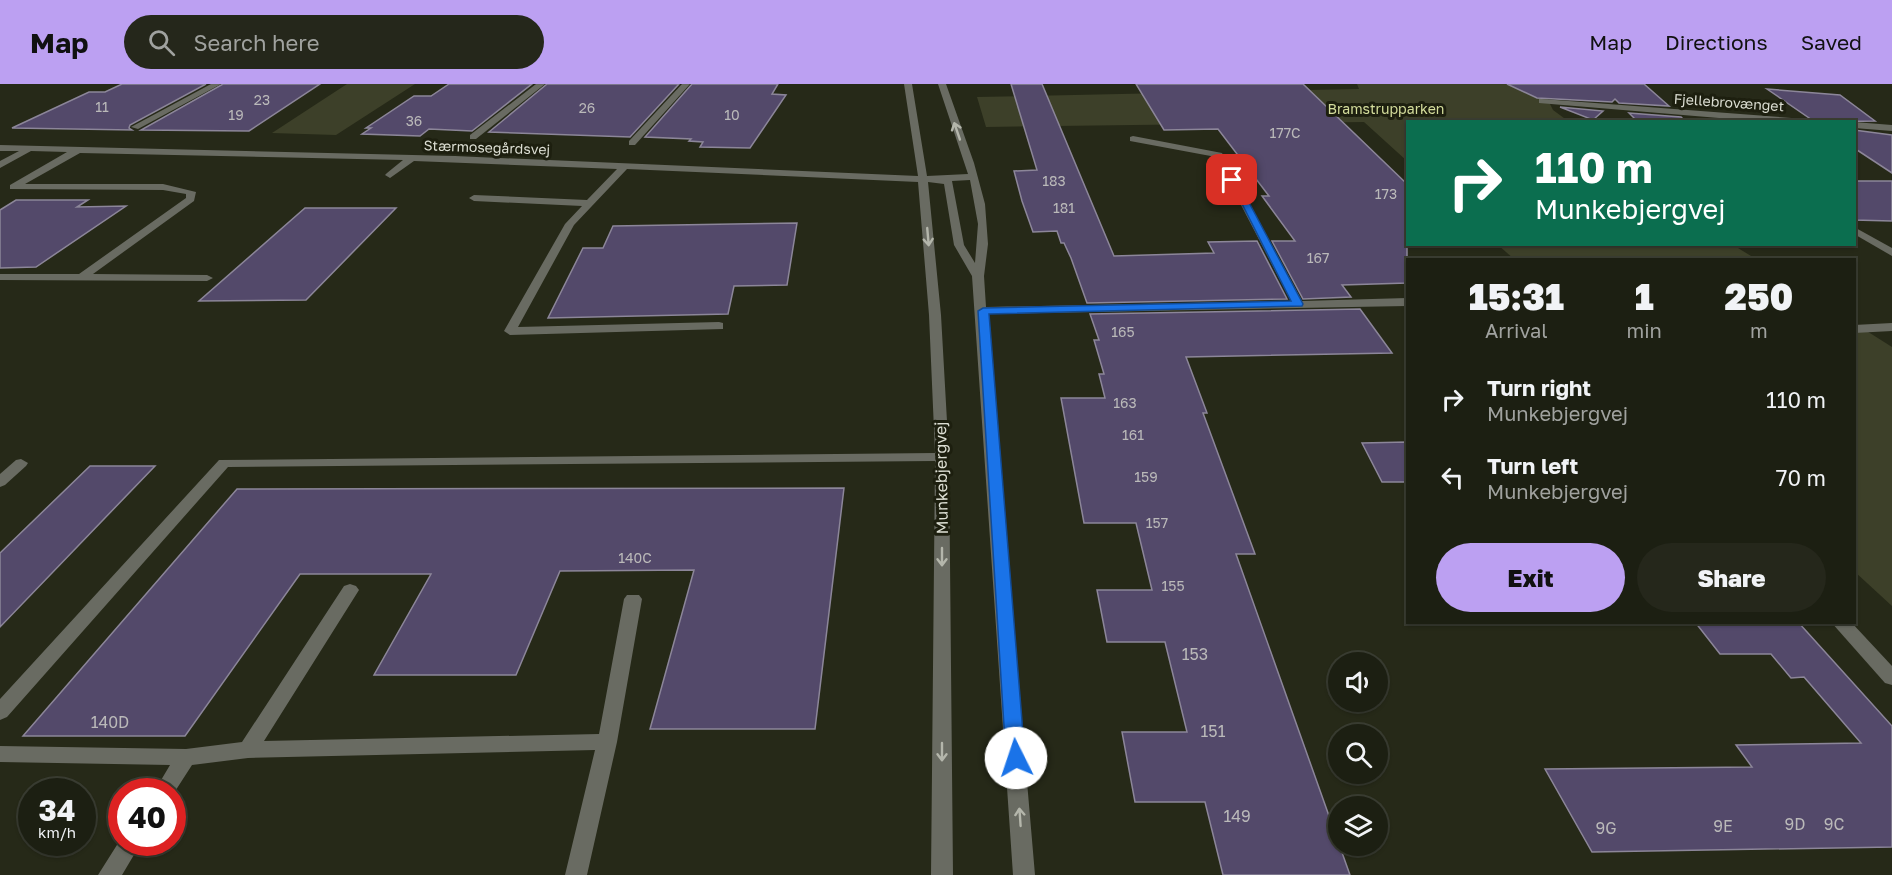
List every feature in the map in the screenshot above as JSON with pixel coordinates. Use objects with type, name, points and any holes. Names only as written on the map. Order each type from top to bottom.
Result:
[{"type":"street","points":[[135,127],[217,84]]},
{"type":"street","points":[[473,137],[542,84]]},
{"type":"street","points":[[632,143],[686,84]]},
{"type":"street","name":"Munkebjergvej","points":[[908,84],[923,178],[935,315],[942,458],[942,875]]},
{"type":"street","points":[[942,84],[973,177],[981,212],[984,243],[978,276],[983,311],[1024,875]]},
{"type":"street","name":"Fjellebrovænget","points":[[1542,101],[1779,120]]},
{"type":"street","points":[[1690,113],[1699,120]]},
{"type":"street","points":[[1856,125],[1892,128]]},
{"type":"street","points":[[1132,139],[1219,155],[1298,304]]},
{"type":"street","name":"Stærmosegårdsvej","points":[[0,148],[412,158],[923,178],[973,177]]},
{"type":"street","points":[[0,165],[29,149]]},
{"type":"street","points":[[78,150],[10,189],[163,187],[191,192],[191,200],[82,277]]},
{"type":"street","points":[[390,175],[412,158]]},
{"type":"street","points":[[625,166],[570,224],[510,331],[719,326]]},
{"type":"street","points":[[923,178],[948,182],[959,245],[978,276]]},
{"type":"street","points":[[474,198],[589,203]]},
{"type":"street","points":[[1856,232],[1892,254]]},
{"type":"street","points":[[0,277],[207,278]]},
{"type":"street","points":[[983,311],[1406,302]]},
{"type":"street","points":[[1856,329],[1892,327]]},
{"type":"street","points":[[0,712],[224,463],[942,458]]},
{"type":"street","points":[[0,482],[21,463]]},
{"type":"street","points":[[248,750],[350,590]]},
{"type":"street","points":[[576,875],[607,742],[633,599]]},
{"type":"street","points":[[1841,624],[1892,678]]},
{"type":"street","points":[[0,754],[186,757],[248,750],[607,742]]},
{"type":"street","points":[[173,778],[186,757]]},
{"type":"street","points":[[109,875],[121,856]]},
{"type":"green space","points":[[347,84],[415,84],[336,135],[272,133]]},
{"type":"green space","name":"Bramstrupparken","points":[[1357,84],[1540,84],[1553,110],[1567,120],[1406,120],[1406,160],[1364,122],[986,127],[977,97],[1359,89]]},
{"type":"green space","points":[[1499,246],[1735,246],[1754,258],[1513,258]]},
{"type":"green space","points":[[1856,324],[1892,347],[1892,606],[1856,573]]},
{"type":"building","points":[[122,84],[206,84],[130,125],[129,128],[132,130],[12,128],[89,92],[105,92]]},
{"type":"building","points":[[223,84],[320,84],[249,131],[141,130]]},
{"type":"building","points":[[449,84],[532,84],[472,131],[429,129],[420,136],[362,134],[371,128],[366,128],[414,96],[431,96]]},
{"type":"building","points":[[547,84],[679,84],[630,137],[489,132]]},
{"type":"building","points":[[692,84],[778,84],[772,94],[786,95],[750,148],[700,147],[703,142],[689,141],[691,139],[645,137]]},
{"type":"building","points":[[1011,84],[1042,84],[1114,256],[1214,253],[1208,242],[1257,241],[1287,299],[1087,303],[1071,258],[1064,243],[1061,243],[1057,231],[1033,232],[1022,201],[1014,171],[1037,170]]},
{"type":"building","points":[[1136,84],[1303,84],[1406,183],[1406,283],[1342,285],[1351,297],[1303,299],[1272,241],[1295,241],[1262,196],[1269,196],[1218,129],[1164,130]]},
{"type":"building","points":[[1507,84],[1644,84],[1669,106],[1619,103],[1615,99],[1612,102],[1537,98]]},
{"type":"building","points":[[1767,89],[1840,95],[1875,121],[1856,120],[1812,120]]},
{"type":"building","points":[[1560,107],[1603,111],[1593,120]]},
{"type":"building","points":[[1629,113],[1681,117],[1684,120],[1636,120]]},
{"type":"building","points":[[1856,130],[1892,135],[1892,173],[1856,149]]},
{"type":"building","points":[[1856,181],[1892,181],[1892,221],[1856,220]]},
{"type":"building","points":[[16,200],[88,200],[77,207],[126,206],[36,267],[0,268],[0,210]]},
{"type":"building","points":[[305,208],[396,208],[306,300],[199,301]]},
{"type":"building","points":[[797,223],[787,285],[734,286],[728,314],[548,318],[583,248],[603,248],[613,226]]},
{"type":"building","points":[[1360,309],[1392,353],[1186,357],[1207,413],[1203,413],[1255,554],[1236,554],[1328,813],[1328,856],[1343,856],[1350,875],[1223,875],[1205,802],[1135,802],[1122,732],[1187,732],[1165,642],[1107,642],[1097,590],[1152,590],[1136,523],[1084,523],[1061,398],[1105,398],[1099,374],[1104,374],[1094,340],[1099,340],[1090,314]]},
{"type":"building","points":[[1406,442],[1406,482],[1382,482],[1362,443]]},
{"type":"building","points":[[90,466],[155,466],[0,627],[0,553]]},
{"type":"building","points":[[844,488],[815,729],[650,729],[694,570],[560,571],[516,675],[374,675],[431,574],[300,574],[185,736],[23,736],[237,489]]},
{"type":"building","points":[[1697,624],[1800,624],[1892,726],[1892,847],[1592,852],[1545,769],[1752,767],[1736,745],[1861,743],[1804,677],[1791,678],[1771,654],[1720,654]]},
{"type":"route","points":[[1016,758],[983,311],[1298,304],[1232,180]]}]
